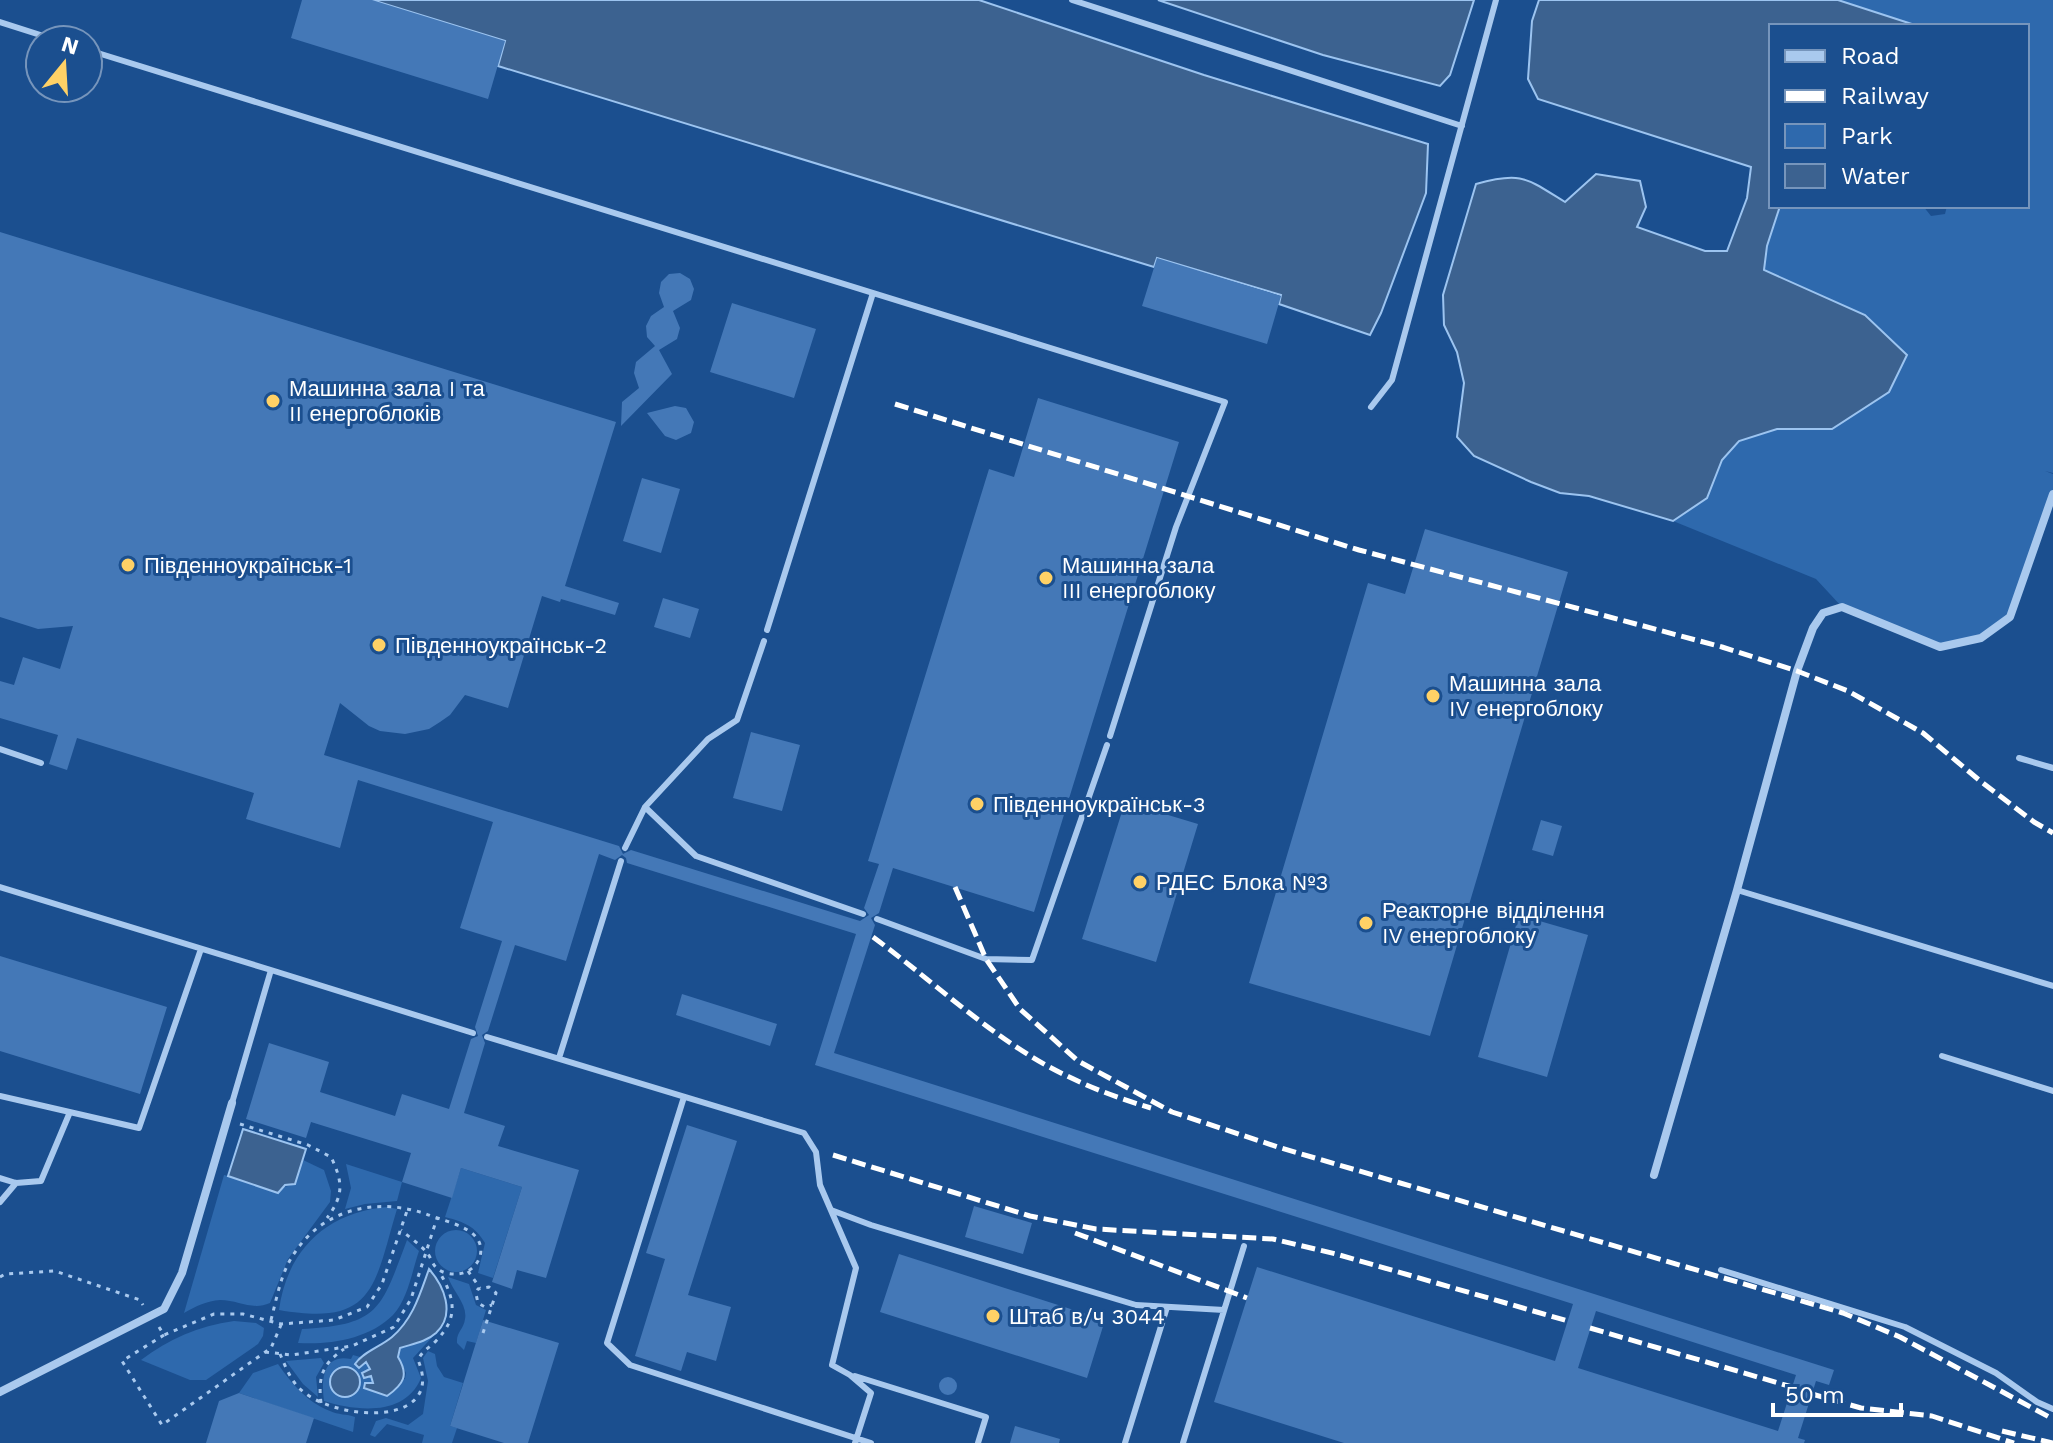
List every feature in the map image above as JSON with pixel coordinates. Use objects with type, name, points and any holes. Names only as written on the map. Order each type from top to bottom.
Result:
[{"type":"street","points":[[1654,1175],[1797,671],[1813,628],[1823,613],[1842,607],[1940,647],[1981,638],[2010,617],[2053,494]]},
{"type":"street","points":[[0,1392],[164,1309],[182,1273],[232,1103]]},
{"type":"lane","points":[[1072,0],[1462,126]]},
{"type":"lane","points":[[1371,407],[1392,380],[1496,0]]},
{"type":"lane","points":[[0,22],[24,30]]},
{"type":"lane","points":[[104,55],[1225,402],[1176,527],[1110,736]]},
{"type":"lane","points":[[767,630],[873,293]]},
{"type":"lane","points":[[625,848],[645,807],[708,739],[737,720],[764,641]]},
{"type":"lane","points":[[877,919],[986,959],[1032,960],[1107,745]]},
{"type":"lane","points":[[0,749],[41,763]]},
{"type":"lane","points":[[2019,758],[2053,768]]},
{"type":"lane","points":[[645,807],[696,856],[863,914]]},
{"type":"lane","points":[[559,1058],[621,861]]},
{"type":"lane","points":[[0,887],[473,1033]]},
{"type":"lane","points":[[1737,890],[2053,986]]},
{"type":"lane","points":[[0,1096],[139,1128],[201,949]]},
{"type":"lane","points":[[232,1103],[271,970]]},
{"type":"lane","points":[[487,1037],[804,1133],[816,1152],[820,1185],[856,1268],[832,1365],[871,1393],[855,1440]]},
{"type":"lane","points":[[1942,1056],[2053,1091]]},
{"type":"lane","points":[[684,1097],[607,1343],[630,1365],[871,1443]]},
{"type":"lane","points":[[0,1178],[16,1183],[41,1181],[70,1112]]},
{"type":"lane","points":[[0,1202],[16,1183]]},
{"type":"lane","points":[[831,1210],[1136,1305],[1224,1310]]},
{"type":"lane","points":[[1183,1443],[1244,1246]]},
{"type":"lane","points":[[1721,1270],[1905,1327],[1996,1373],[2037,1402],[2053,1409]]},
{"type":"lane","points":[[1125,1443],[1167,1307]]},
{"type":"lane","points":[[850,1375],[986,1417],[978,1443]]},
{"type":"path","points":[[227,1120],[308,1145],[331,1157],[342,1188],[337,1205],[289,1261],[270,1321]]},
{"type":"path","points":[[325,1221],[369,1207],[389,1205],[408,1208],[473,1233],[481,1245],[481,1255],[474,1268],[463,1274],[438,1270]]},
{"type":"path","points":[[281,1324],[271,1348],[162,1425],[122,1361],[164,1335],[214,1314],[243,1314],[281,1324],[334,1320],[367,1307],[382,1284],[408,1208]]},
{"type":"path","points":[[321,1403],[319,1386],[322,1370],[329,1360],[345,1348],[394,1327],[411,1299],[437,1218]]},
{"type":"path","points":[[280,1354],[297,1386],[321,1403],[358,1413],[375,1414],[396,1411],[412,1401],[423,1383],[424,1375],[418,1360],[421,1352],[439,1338],[453,1317],[453,1303],[427,1252],[401,1230]]},
{"type":"path","points":[[0,1277],[5,1274],[55,1271],[140,1300],[164,1335]]},
{"type":"path","points":[[468,1271],[480,1288]]},
{"type":"path","points":[[483,1333],[496,1293],[486,1286],[480,1288],[476,1294],[478,1303],[485,1307],[492,1305]]},
{"type":"path","points":[[265,1352],[292,1355],[345,1348]]},
{"type":"green space","points":[[1838,0],[2053,0],[2053,473],[2045,471],[2053,474],[2053,494],[2010,617],[1981,638],[1940,647],[1842,607],[1816,579],[1673,521],[1707,498],[1722,460],[1739,441],[1777,429],[1832,429],[1889,392],[1907,355],[1865,315],[1764,270],[1767,246],[1779,208],[1925,208],[1931,216],[1945,214],[1946,208],[2029,208],[2029,24],[1912,24]]},
{"type":"green space","points":[[303,1160],[324,1170],[331,1191],[330,1202],[288,1259],[270,1303],[251,1306],[211,1301],[184,1313],[224,1175],[281,1188],[295,1184]]},
{"type":"green space","points":[[346,1164],[402,1182],[397,1201],[345,1209],[351,1188]]},
{"type":"green space","points":[[461,1168],[522,1187],[493,1278],[478,1273],[485,1243],[481,1237],[468,1226],[445,1217]]},
{"type":"green space","points":[[387,1207],[397,1209],[375,1279],[365,1295],[352,1306],[335,1312],[311,1314],[279,1310],[291,1269],[314,1238],[346,1217]]},
{"type":"green space","points":[[456,1230],[471,1236],[477,1251],[471,1266],[456,1272],[441,1266],[435,1251],[441,1236]]},
{"type":"green space","points":[[407,1240],[419,1251],[406,1293],[393,1315],[373,1330],[348,1339],[298,1343],[302,1329],[348,1323],[374,1309],[391,1282]]},
{"type":"green space","points":[[448,1277],[469,1284],[476,1305],[486,1310],[476,1343],[467,1341],[464,1350],[457,1343],[464,1322],[464,1308]]},
{"type":"green space","points":[[234,1321],[256,1323],[264,1328],[263,1336],[258,1344],[206,1380],[190,1380],[141,1360],[184,1334]]},
{"type":"green space","points":[[437,1332],[413,1358],[421,1378],[414,1391],[404,1399],[378,1408],[350,1407],[324,1401],[324,1377],[329,1364],[335,1360],[351,1359],[353,1355],[360,1357],[355,1364],[359,1368],[366,1361],[370,1369],[363,1373],[371,1375],[373,1384],[364,1388],[405,1379],[406,1373],[398,1357],[400,1348],[425,1340]]},
{"type":"green space","points":[[428,1351],[435,1354],[437,1366],[444,1377],[463,1383],[450,1426],[457,1428],[452,1443],[422,1443],[424,1435],[387,1424],[375,1437],[370,1435],[376,1421],[386,1418],[408,1425],[423,1414],[428,1381],[423,1358]]},
{"type":"green space","points":[[321,1358],[324,1363],[316,1377],[318,1397],[303,1384],[286,1361]]},
{"type":"green space","points":[[278,1364],[314,1403],[355,1417],[353,1432],[239,1393],[253,1373]]},
{"type":"water","points":[[372,0],[979,0],[1204,75],[1428,144],[1426,193],[1370,335],[1279,304],[1281,295],[1157,258],[1154,267],[498,66],[505,41]]},
{"type":"water","points":[[1158,0],[1474,0],[1450,75],[1440,86],[1323,55]]},
{"type":"water","points":[[1539,0],[1838,0],[1912,24],[1769,24],[1769,208],[1779,208],[1767,246],[1764,270],[1865,315],[1907,355],[1889,392],[1832,429],[1777,429],[1739,441],[1722,460],[1707,498],[1673,521],[1589,496],[1560,493],[1531,482],[1474,456],[1457,437],[1464,383],[1457,352],[1444,325],[1443,295],[1476,184],[1503,178],[1523,179],[1565,202],[1596,174],[1640,181],[1646,207],[1637,227],[1705,251],[1727,251],[1747,198],[1751,167],[1538,99],[1528,79],[1532,21]]},
{"type":"water","points":[[243,1129],[306,1149],[295,1184],[285,1185],[278,1193],[228,1176]]},
{"type":"water","points":[[429,1269],[446,1300],[447,1309],[442,1325],[428,1339],[400,1348],[398,1357],[404,1374],[393,1392],[387,1396],[364,1388],[365,1383],[373,1383],[371,1376],[364,1378],[362,1373],[370,1369],[366,1362],[359,1368],[355,1364],[399,1330],[415,1306]]},
{"type":"water","points":[[345,1367],[356,1371],[360,1382],[356,1393],[345,1397],[334,1393],[330,1382],[334,1371]]},
{"type":"building","points":[[302,0],[372,0],[505,41],[488,99],[291,38]]},
{"type":"building","points":[[0,232],[616,422],[565,586],[619,603],[615,615],[542,596],[508,708],[465,695],[450,715],[440,722],[429,729],[405,734],[380,731],[369,726],[340,703],[324,755],[619,846],[623,854],[631,850],[860,921],[869,915],[864,908],[879,864],[868,861],[989,469],[1014,477],[1038,398],[1179,442],[1034,912],[893,868],[879,913],[871,918],[875,925],[834,1053],[1834,1370],[1829,1385],[1816,1381],[1798,1438],[1805,1440],[1804,1443],[1344,1443],[1214,1402],[1257,1267],[1555,1361],[1573,1304],[815,1065],[856,934],[627,863],[622,855],[615,860],[599,854],[566,961],[515,945],[488,1031],[482,1035],[485,1043],[464,1113],[505,1126],[498,1146],[579,1170],[546,1278],[517,1270],[512,1289],[492,1282],[522,1187],[461,1168],[452,1198],[402,1182],[411,1153],[311,1122],[306,1138],[246,1119],[269,1043],[329,1062],[320,1092],[395,1116],[402,1094],[449,1109],[471,1039],[478,1036],[475,1027],[502,941],[460,928],[493,822],[358,780],[340,848],[246,819],[254,793],[77,738],[67,770],[49,764],[58,735],[0,718],[0,681],[14,685],[23,657],[60,669],[73,626],[38,629],[0,617]],"holes":[[[1596,1311],[1796,1375],[1778,1431],[1578,1368]]]},
{"type":"building","points":[[1157,258],[1281,296],[1267,344],[1142,306]]},
{"type":"building","points":[[680,273],[690,279],[694,289],[691,300],[673,311],[680,328],[677,339],[659,350],[672,374],[621,426],[622,402],[639,388],[634,373],[636,362],[655,346],[647,337],[646,326],[651,316],[664,307],[659,293],[661,282],[669,274]]},
{"type":"building","points":[[732,303],[816,329],[794,398],[710,372]]},
{"type":"building","points":[[675,406],[686,408],[694,422],[691,433],[676,440],[665,436],[647,413]]},
{"type":"building","points":[[642,478],[680,489],[661,553],[623,541]]},
{"type":"building","name":"Машинна зала IV енергоблоку","points":[[1425,529],[1568,572],[1430,1036],[1249,983],[1368,583],[1405,594]]},
{"type":"building","points":[[663,598],[699,609],[690,638],[654,627]]},
{"type":"building","points":[[751,732],[800,745],[782,811],[733,798]]},
{"type":"building","name":"РДЕС Блока №3","points":[[1125,802],[1198,824],[1156,962],[1082,939]]},
{"type":"building","points":[[1541,820],[1562,826],[1553,856],[1532,850]]},
{"type":"building","points":[[1519,915],[1588,935],[1547,1077],[1478,1057]]},
{"type":"building","points":[[0,956],[167,1007],[140,1094],[0,1051]]},
{"type":"building","points":[[682,994],[777,1024],[770,1046],[676,1015]]},
{"type":"building","points":[[687,1125],[737,1141],[688,1295],[731,1307],[716,1361],[687,1352],[681,1371],[635,1356],[665,1259],[646,1253]]},
{"type":"building","points":[[974,1206],[1032,1223],[1023,1254],[965,1237]]},
{"type":"building","name":"Штаб в/ч 3044","points":[[899,1254],[1105,1320],[1087,1378],[880,1312]]},
{"type":"building","points":[[483,1320],[559,1343],[528,1443],[504,1443],[450,1426]]},
{"type":"building","points":[[948,1377],[957,1386],[948,1395],[939,1386]]},
{"type":"building","points":[[239,1393],[314,1418],[306,1443],[206,1443],[219,1401]]},
{"type":"building","points":[[1015,1426],[1060,1439],[1059,1443],[1010,1443]]},
{"type":"railway","points":[[895,404],[1359,550],[1722,647],[1797,671],[1848,691],[1923,733],[1979,780],[2053,833]]},
{"type":"railway","points":[[955,887],[986,959],[1020,1009],[1078,1061],[1172,1112],[1281,1148],[1843,1313],[1900,1337],[2053,1419]]},
{"type":"railway","points":[[873,937],[971,1014],[1032,1057],[1090,1086],[1151,1108]]},
{"type":"railway","points":[[833,1155],[1030,1216],[1096,1229],[1273,1239],[1336,1254],[1568,1321]]},
{"type":"railway","points":[[1075,1233],[1247,1298]]},
{"type":"railway","points":[[1590,1328],[1792,1387]]},
{"type":"railway","points":[[1812,1394],[1861,1408],[1932,1416],[2014,1443]]},
{"type":"railway","points":[[2002,1431],[2053,1443]]},
{"type":"place","name":"Машинна зала I та II енергоблоків","points":[[273,401]]},
{"type":"place","name":"Південноукраїнськ-1","points":[[128,565]]},
{"type":"place","name":"Машинна зала III енергоблоку","points":[[1046,578]]},
{"type":"place","name":"Південноукраїнськ-2","points":[[379,645]]},
{"type":"place","name":"Машинна зала IV енергоблоку","points":[[1433,696]]},
{"type":"place","name":"Південноукраїнськ-3","points":[[977,804]]},
{"type":"place","name":"РДЕС Блока №3","points":[[1140,882]]},
{"type":"place","name":"Реакторне відділення IV енергоблоку","points":[[1366,923]]},
{"type":"place","name":"Штаб в/ч 3044","points":[[993,1316]]}]
